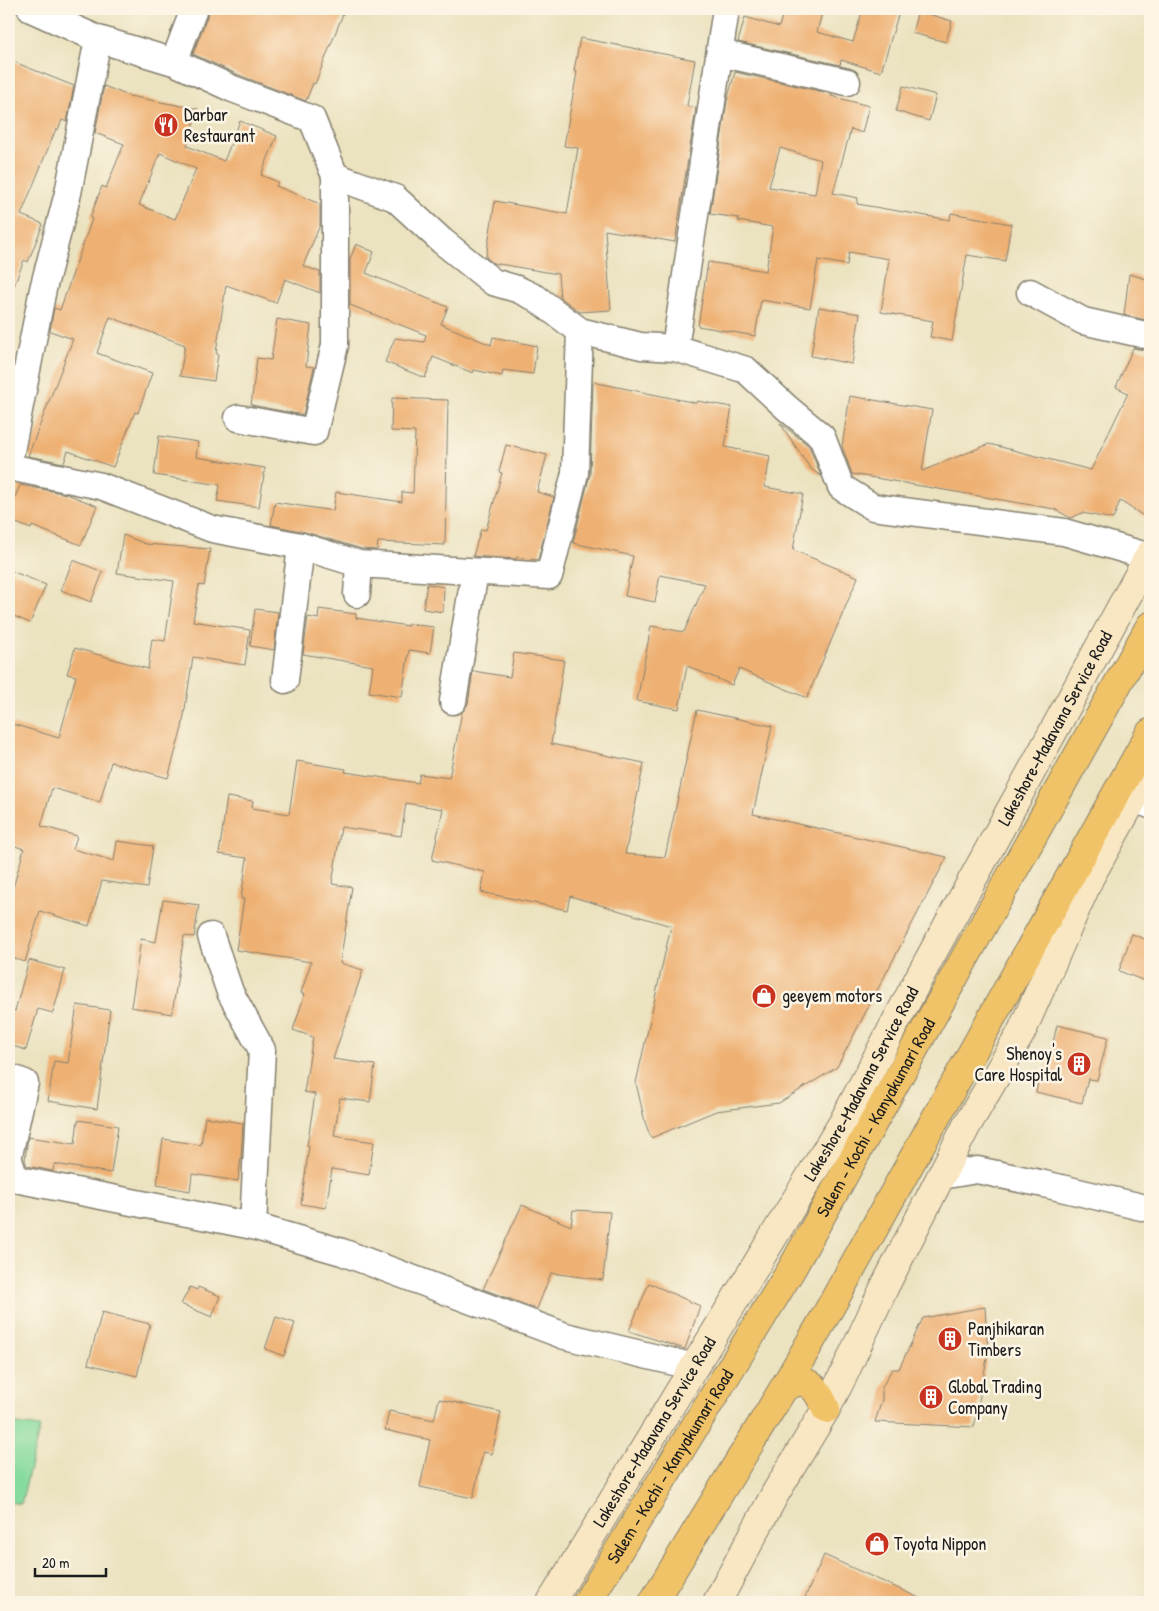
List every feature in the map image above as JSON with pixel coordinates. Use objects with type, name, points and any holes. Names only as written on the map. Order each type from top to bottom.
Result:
[{"type":"highway","name":"Salem - Kochi - Kanyakumari Road","points":[[587,1602],[791,1270],[1150,626]]},
{"type":"highway","points":[[653,1602],[785,1386],[1150,733]]},
{"type":"highway","points":[[785,1386],[802,1382],[813,1386],[820,1395],[826,1409]]},
{"type":"street","points":[[31,9],[98,39],[174,62],[233,89],[312,119],[334,176],[335,345],[314,432],[238,418]]},
{"type":"street","points":[[174,62],[194,9]]},
{"type":"street","points":[[674,348],[726,9]]},
{"type":"street","points":[[9,461],[44,289],[68,193],[98,39]]},
{"type":"street","points":[[720,53],[847,82]]},
{"type":"street","points":[[334,176],[395,198],[442,241],[493,282],[517,289],[536,298],[580,331],[642,346],[674,348],[746,370],[822,437],[842,486],[873,507],[1064,532],[1150,556]]},
{"type":"street","points":[[1030,292],[1083,321],[1150,336]]},
{"type":"street","points":[[9,467],[101,486],[212,529],[301,546],[359,564],[548,576],[575,473],[580,331]]},
{"type":"street","points":[[285,680],[301,546]]},
{"type":"street","name":"Lakeshore-Madavana Service Road","points":[[551,1602],[842,1124],[921,974],[1150,556]]},
{"type":"street","points":[[358,594],[359,564]]},
{"type":"street","points":[[453,701],[476,572]]},
{"type":"street","points":[[717,1602],[775,1494],[826,1409],[966,1127],[1021,1033],[1090,878],[1142,802],[1150,769]]},
{"type":"street","points":[[211,936],[230,992],[262,1050],[253,1226]]},
{"type":"street","points":[[9,1077],[25,1083],[10,1172],[253,1226],[342,1252],[565,1336],[695,1367]]},
{"type":"street","points":[[966,1127],[977,1170]]},
{"type":"street","points":[[941,1176],[977,1170],[1150,1209]]},
{"type":"green space","points":[[9,1423],[40,1427],[21,1504],[9,1502]]},
{"type":"building","points":[[210,9],[345,9],[315,84],[313,83],[306,101],[239,75],[193,54]]},
{"type":"building","points":[[784,9],[823,9],[817,32],[853,42],[863,9],[888,9],[899,12],[881,72],[841,60],[840,65],[738,42],[745,17],[779,27]]},
{"type":"building","points":[[918,11],[952,21],[946,42],[912,33]]},
{"type":"building","points":[[580,38],[695,60],[687,106],[696,108],[675,242],[605,230],[611,310],[580,312],[560,297],[558,274],[493,263],[486,257],[495,201],[567,214],[578,148],[564,146],[577,72],[574,71]]},
{"type":"building","points":[[9,60],[74,86],[67,122],[62,120],[58,130],[56,129],[21,215],[43,224],[28,262],[24,260],[10,296]]},
{"type":"building","points":[[735,72],[832,94],[831,96],[869,106],[862,133],[851,129],[833,193],[858,198],[857,204],[950,220],[951,213],[1011,224],[1005,261],[967,255],[952,341],[930,337],[933,321],[881,312],[889,259],[849,252],[847,265],[818,260],[810,308],[761,300],[755,336],[698,326],[708,262],[766,271],[773,227],[738,221],[739,218],[710,214],[727,101]],"holes":[[[780,148],[821,160],[815,194],[769,187]]]},
{"type":"building","points":[[104,86],[129,96],[198,109],[187,146],[224,161],[240,121],[277,136],[261,175],[278,182],[276,186],[320,204],[320,225],[303,266],[320,272],[320,293],[285,279],[276,303],[226,285],[214,381],[180,376],[185,345],[110,317],[97,353],[152,373],[138,413],[135,412],[113,467],[68,451],[64,463],[28,456],[73,339],[50,331],[54,308],[60,310],[102,186],[106,188],[124,144],[95,133]],"holes":[[[160,153],[196,169],[175,219],[139,205]]]},
{"type":"building","points":[[903,86],[936,95],[929,121],[896,111]]},
{"type":"building","points":[[356,244],[374,252],[366,273],[448,307],[441,324],[491,345],[493,337],[537,346],[533,374],[503,370],[502,376],[474,370],[473,373],[433,357],[425,378],[385,362],[395,338],[424,342],[426,335],[350,305],[350,259]]},
{"type":"building","points":[[1129,274],[1150,280],[1150,321],[1124,315]]},
{"type":"building","points":[[819,307],[860,314],[852,364],[811,356]]},
{"type":"building","points":[[277,319],[311,325],[306,366],[314,367],[303,415],[251,405],[257,358],[271,360]]},
{"type":"building","points":[[1133,348],[1150,351],[1150,520],[1120,501],[1113,519],[1082,513],[1071,518],[1054,509],[852,474],[842,446],[850,396],[932,410],[922,471],[989,444],[1091,470],[1128,393],[1116,387]]},
{"type":"building","points":[[593,382],[696,403],[697,401],[732,407],[725,447],[770,456],[765,487],[803,494],[793,550],[858,577],[807,698],[739,669],[732,685],[687,666],[679,709],[637,701],[651,626],[684,632],[705,584],[660,575],[655,602],[625,596],[633,556],[573,543],[590,474]]},
{"type":"building","points":[[392,398],[448,400],[445,545],[378,542],[377,550],[362,549],[305,532],[271,525],[275,502],[333,511],[336,492],[402,502],[402,492],[413,493],[415,432],[391,431]]},
{"type":"building","points":[[780,423],[809,446],[821,476],[810,468]]},
{"type":"building","points":[[159,436],[198,442],[196,457],[265,468],[259,507],[217,501],[220,485],[154,475]]},
{"type":"building","points":[[506,445],[547,455],[537,492],[554,497],[538,560],[517,557],[516,559],[473,556],[481,529],[486,530],[502,473],[499,472]]},
{"type":"building","points":[[20,485],[67,494],[97,506],[81,545],[32,526],[31,529],[9,520],[9,512]]},
{"type":"building","points":[[123,535],[146,544],[210,549],[204,586],[199,585],[193,621],[250,630],[245,665],[193,657],[182,728],[168,778],[111,762],[100,802],[52,788],[41,826],[77,836],[73,849],[114,861],[117,841],[153,846],[147,888],[102,881],[89,926],[40,911],[25,962],[9,957],[9,902],[24,849],[9,844],[9,723],[59,738],[76,676],[67,674],[75,648],[148,669],[152,639],[165,641],[174,581],[117,573]]},
{"type":"building","points":[[73,560],[103,572],[91,602],[61,590]]},
{"type":"building","points":[[9,570],[46,585],[30,623],[9,614]]},
{"type":"building","points":[[427,584],[444,587],[443,612],[423,609]]},
{"type":"building","points":[[255,609],[278,612],[274,650],[250,646]]},
{"type":"building","points":[[319,609],[356,614],[356,618],[408,626],[408,624],[434,627],[430,653],[409,650],[402,697],[369,692],[373,666],[303,654],[308,617],[318,619]]},
{"type":"building","points":[[514,653],[564,660],[551,744],[644,763],[625,854],[665,857],[697,710],[772,726],[753,814],[947,857],[837,1067],[779,1103],[716,1111],[651,1138],[645,1122],[636,1083],[671,926],[570,896],[567,910],[481,892],[485,872],[432,860],[443,809],[406,803],[401,836],[341,827],[332,884],[352,887],[340,963],[363,970],[333,1059],[375,1065],[370,1102],[340,1098],[334,1136],[374,1142],[369,1175],[332,1169],[326,1208],[301,1204],[315,1094],[304,1092],[313,1037],[293,1030],[305,994],[301,993],[311,962],[236,950],[244,899],[241,899],[247,858],[219,854],[227,797],[253,801],[252,808],[289,814],[297,761],[346,769],[345,772],[418,783],[420,774],[449,778],[462,712],[468,704],[473,671],[510,677]]},
{"type":"building","points":[[163,900],[199,905],[194,937],[184,936],[172,1014],[131,1007],[141,939],[156,942]]},
{"type":"building","points":[[1132,934],[1150,941],[1150,983],[1119,971]]},
{"type":"building","points":[[29,960],[65,970],[53,1013],[38,1009],[26,1050],[9,1045],[9,1021],[12,1010],[15,1011]]},
{"type":"building","points":[[77,1005],[110,1010],[97,1109],[48,1101],[54,1061],[68,1063]]},
{"type":"building","name":"Shenoy's Care Hospital","points":[[1057,1025],[1108,1037],[1097,1080],[1088,1079],[1082,1103],[1036,1092],[1040,1073],[1046,1074]]},
{"type":"building","points":[[205,1117],[243,1123],[238,1181],[192,1174],[190,1191],[157,1185],[163,1139],[201,1145]]},
{"type":"building","points":[[78,1120],[118,1126],[111,1173],[54,1164],[53,1171],[27,1166],[25,1160],[28,1137],[75,1144]]},
{"type":"building","points":[[522,1205],[571,1226],[573,1210],[610,1212],[603,1280],[551,1273],[537,1309],[483,1289]]},
{"type":"building","points":[[649,1283],[700,1306],[685,1349],[629,1331]]},
{"type":"building","points":[[190,1287],[197,1290],[198,1287],[220,1296],[212,1317],[181,1304]]},
{"type":"building","points":[[985,1307],[988,1353],[974,1427],[875,1422],[882,1400],[882,1387],[892,1369],[899,1369],[923,1318]]},
{"type":"building","points":[[102,1312],[150,1324],[137,1376],[88,1364]]},
{"type":"building","points":[[276,1317],[295,1323],[284,1356],[265,1349]]},
{"type":"building","points":[[439,1399],[501,1412],[492,1454],[483,1452],[473,1498],[420,1487],[430,1440],[385,1430],[389,1411],[434,1420]]},
{"type":"building","points":[[824,1555],[928,1602],[803,1602]]},
{"type":"place","name":"Darbar Restaurant","points":[[166,125]]},
{"type":"place","name":"geeyem motors","points":[[764,996]]},
{"type":"place","name":"Shenoy's Care Hospital","points":[[1079,1064]]},
{"type":"place","name":"Panjhikaran Timbers","points":[[950,1339]]},
{"type":"place","name":"Global Trading Company","points":[[931,1397]]},
{"type":"place","name":"Toyota Nippon","points":[[877,1544]]}]
